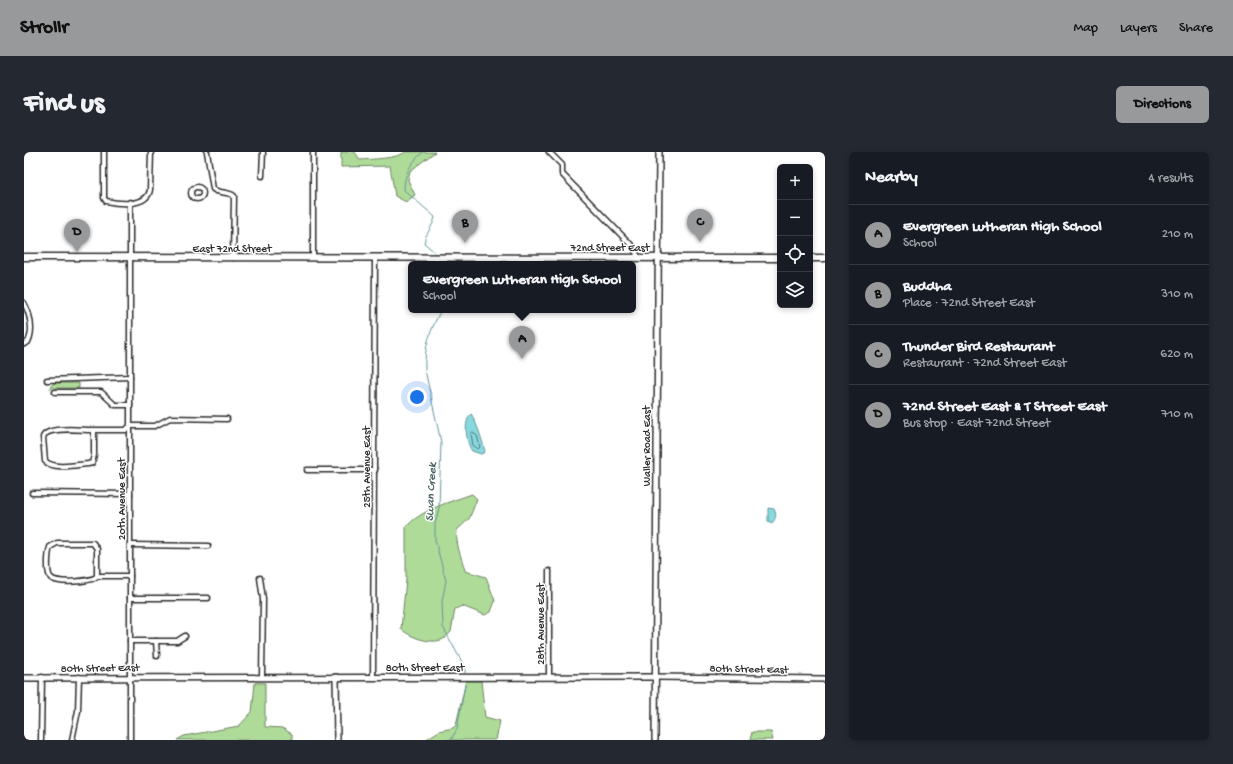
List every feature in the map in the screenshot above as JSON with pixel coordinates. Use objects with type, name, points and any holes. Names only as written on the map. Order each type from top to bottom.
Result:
[{"type":"main road","name":"East 72nd Street","points":[[24,258],[441,257]]},
{"type":"main road","name":"72nd Street East","points":[[441,257],[777,258]]},
{"type":"main road","points":[[813,258],[825,258]]},
{"type":"street","points":[[104,152],[105,200],[114,202],[141,202],[149,194],[151,152]]},
{"type":"street","points":[[207,152],[212,186],[218,192],[233,195],[233,258]]},
{"type":"street","points":[[262,176],[263,152]]},
{"type":"street","points":[[313,152],[313,257]]},
{"type":"street","points":[[549,152],[562,165],[562,174],[634,248],[638,257]]},
{"type":"street","name":"Waller Road East","points":[[655,740],[654,677],[658,152]]},
{"type":"street","points":[[202,190],[212,186]]},
{"type":"street","name":"20th Avenue East","points":[[130,202],[130,740]]},
{"type":"street","name":"25th Avenue East","points":[[374,677],[375,257]]},
{"type":"street","points":[[24,303],[25,310],[30,317],[26,343]]},
{"type":"street","points":[[47,380],[79,380],[96,377],[130,377]]},
{"type":"street","points":[[55,392],[101,392],[115,405],[130,405]]},
{"type":"street","points":[[94,430],[94,455],[92,462],[88,464],[50,465],[45,461],[43,437],[46,432],[50,430],[94,430],[126,430],[130,426],[155,426],[170,418],[227,419]]},
{"type":"street","points":[[307,470],[375,470]]},
{"type":"street","points":[[32,493],[130,494]]},
{"type":"street","points":[[97,576],[95,546],[90,542],[57,542],[52,544],[48,552],[49,573],[50,577],[55,580],[87,581],[93,580],[97,576],[130,576]]},
{"type":"street","points":[[130,545],[208,546]]},
{"type":"street","name":"28th Avenue East","points":[[549,571],[549,677]]},
{"type":"street","points":[[260,578],[263,599],[262,677]]},
{"type":"street","points":[[130,598],[208,598]]},
{"type":"street","points":[[130,641],[177,641],[185,636]]},
{"type":"street","points":[[156,641],[156,656]]},
{"type":"street","points":[[41,740],[42,677]]},
{"type":"street","points":[[72,740],[78,711],[79,677]]},
{"type":"street","points":[[336,677],[337,740]]},
{"type":"street","name":"80th Street East","points":[[24,678],[825,678]]},
{"type":"green space","points":[[341,152],[355,152],[360,160],[396,156],[405,152],[435,152],[410,171],[408,180],[415,195],[406,202],[395,196],[390,166],[341,167]]},
{"type":"green space","points":[[54,383],[79,383],[79,388],[49,388]]},
{"type":"green space","points":[[472,494],[477,499],[469,519],[457,530],[457,541],[465,571],[486,577],[495,601],[491,612],[485,615],[462,606],[455,609],[451,632],[444,639],[431,641],[414,637],[401,629],[406,580],[406,527],[420,515],[428,511]]},
{"type":"green space","points":[[466,681],[481,681],[485,717],[500,721],[496,740],[425,740],[439,731],[453,728],[456,725]]},
{"type":"green space","points":[[255,683],[265,683],[265,727],[282,728],[292,734],[292,740],[177,740],[184,736],[239,726],[252,712]]},
{"type":"green space","points":[[752,732],[771,732],[773,740],[750,740]]},
{"type":"water","points":[[471,414],[477,426],[485,452],[481,454],[472,451],[468,443],[466,427],[468,418]]},
{"type":"water","points":[[768,508],[774,509],[776,513],[772,523],[768,521]]},
{"type":"waterway","name":"Swan Creek","points":[[423,152],[409,169],[405,178],[404,190],[435,217],[424,243],[437,254]]},
{"type":"waterway","name":"Swan Creek","points":[[440,313],[428,339],[425,361],[425,370],[441,442],[439,508],[435,524],[435,540],[446,581],[442,601],[443,627],[465,668],[465,673]]},
{"type":"waterway","name":"Swan Creek","points":[[451,740],[457,729],[466,679]]},
{"type":"place","name":"Thunder Bird Restaurant","points":[[700,242]]},
{"type":"place","name":"Buddha","points":[[465,243]]},
{"type":"place","name":"72nd Street East & T Street East","points":[[77,252]]},
{"type":"place","name":"Evergreen Lutheran High School","points":[[522,359]]}]
